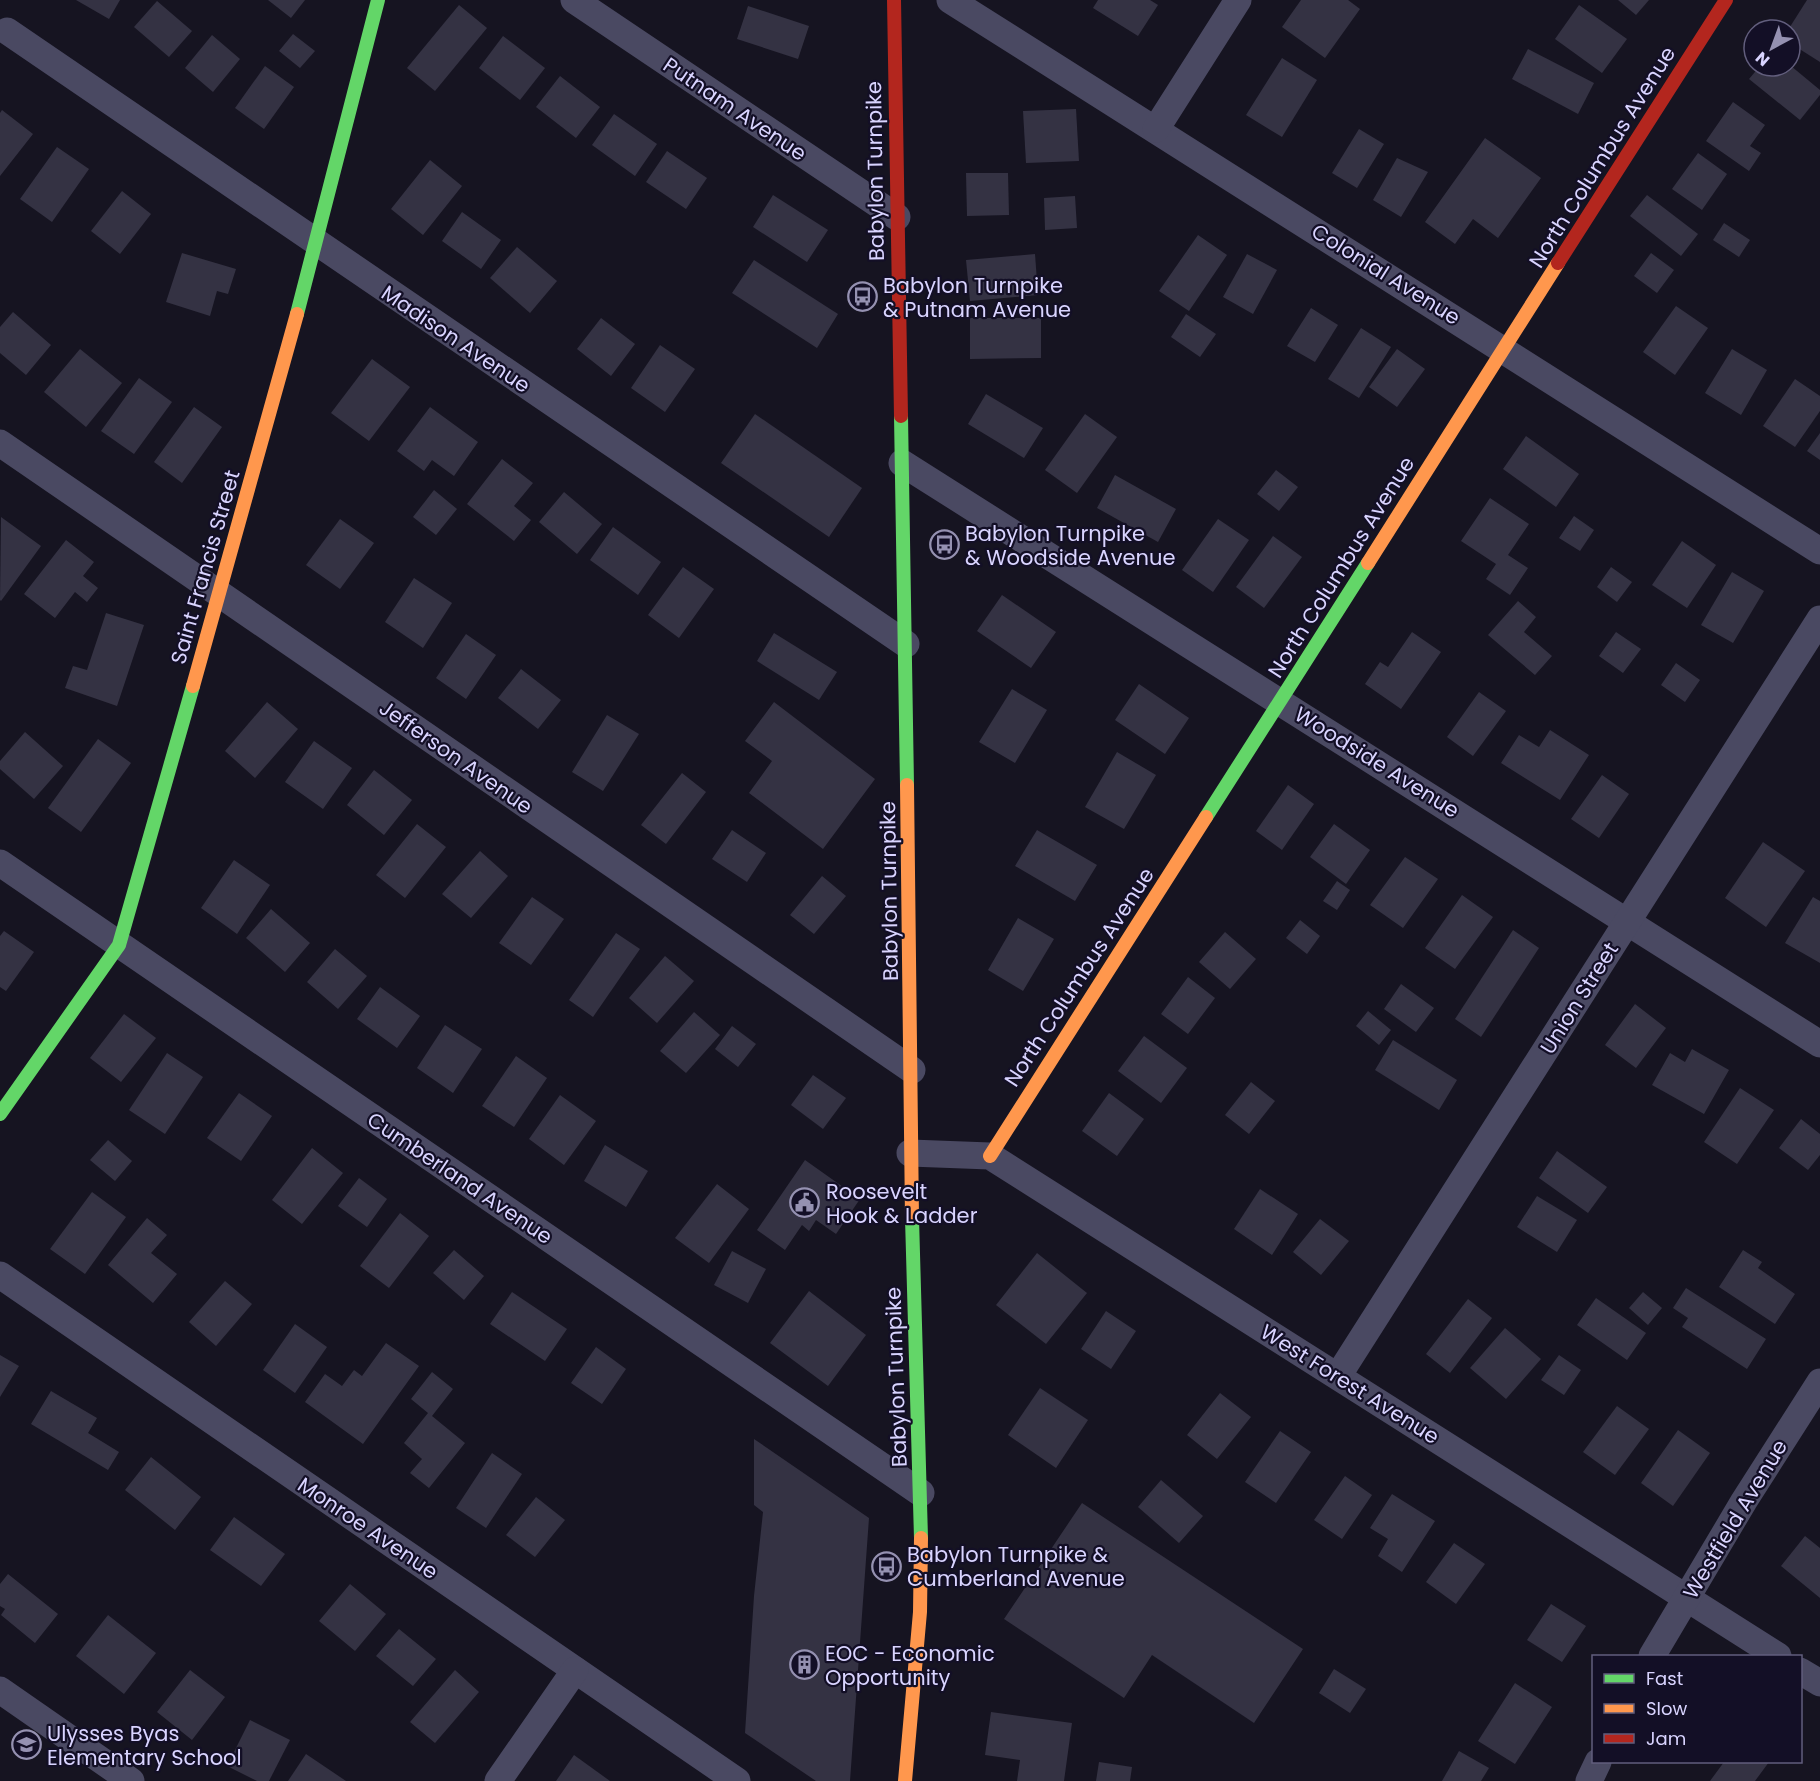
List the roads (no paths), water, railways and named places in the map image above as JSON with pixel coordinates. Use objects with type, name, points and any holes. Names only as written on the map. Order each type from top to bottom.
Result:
[{"type":"street","name":"Saint Francis Street","points":[[0,1113],[119,945],[220,594],[316,244],[378,0]]},
{"type":"street","name":"Putnam Avenue","points":[[574,0],[897,217]]},
{"type":"street","name":"Babylon Turnpike","points":[[894,0],[912,1071],[910,1153],[921,1493],[921,1607],[905,1781]]},
{"type":"street","name":"Colonial Avenue","points":[[950,0],[1820,551]]},
{"type":"street","points":[[1156,129],[1238,0]]},
{"type":"street","name":"North Columbus Avenue","points":[[990,1156],[1726,0]]},
{"type":"street","name":"Madison Avenue","points":[[7,31],[316,244],[906,644]]},
{"type":"street","name":"Jefferson Avenue","points":[[0,443],[912,1071]]},
{"type":"street","name":"Woodside Avenue","points":[[902,463],[1820,1044]]},
{"type":"street","name":"Union Street","points":[[1338,1376],[1820,619]]},
{"type":"street","name":"Cumberland Avenue","points":[[0,863],[921,1493]]},
{"type":"street","points":[[910,1153],[990,1156]]},
{"type":"street","name":"West Forest Avenue","points":[[990,1156],[1776,1655]]},
{"type":"street","name":"Monroe Avenue","points":[[0,1275],[737,1781]]},
{"type":"street","name":"Westfield Avenue","points":[[1653,1655],[1744,1501],[1820,1382]]},
{"type":"street","points":[[498,1781],[575,1670]]},
{"type":"street","points":[[1802,1672],[1820,1683]]},
{"type":"street","points":[[0,1690],[131,1781]]},
{"type":"street","points":[[1589,1781],[1597,1763]]},
{"type":"place","name":"Babylon Turnpike & Putnam Avenue","points":[[862,297]]},
{"type":"place","name":"Babylon Turnpike & Woodside Avenue","points":[[944,545]]},
{"type":"place","name":"Roosevelt Hook & Ladder","points":[[805,1203]]},
{"type":"place","name":"Babylon Turnpike & Cumberland Avenue","points":[[886,1566]]},
{"type":"place","name":"EOC - Economic Opportunity","points":[[804,1665]]},
{"type":"place","name":"Ulysses Byas Elementary School","points":[[26,1745]]}]
